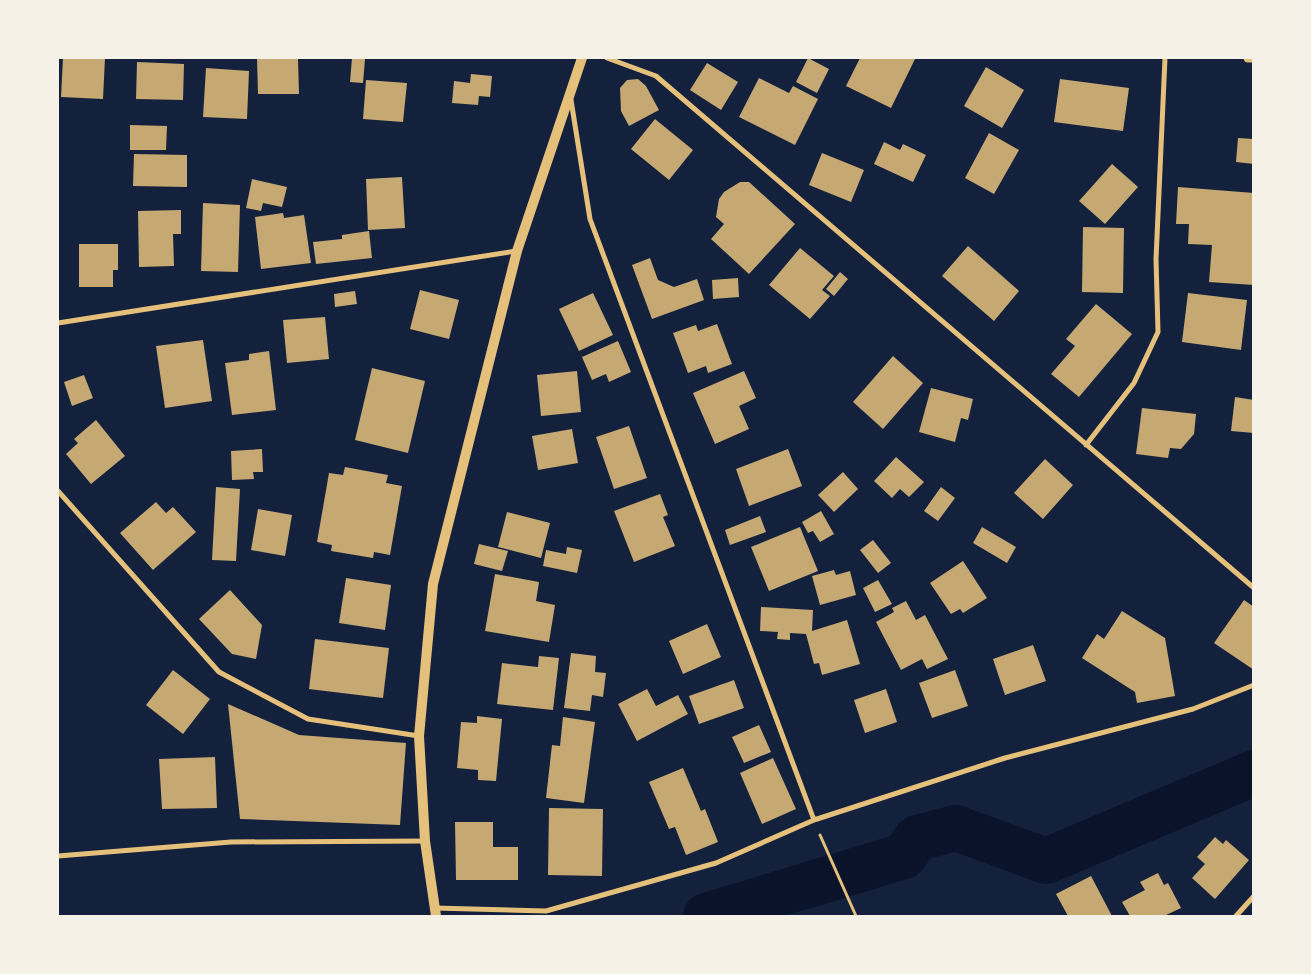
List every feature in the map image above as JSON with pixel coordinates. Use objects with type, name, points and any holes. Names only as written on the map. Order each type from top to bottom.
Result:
[{"type":"main road","points":[[435,912],[425,841],[419,736],[433,584],[517,251],[582,58]]},
{"type":"street","points":[[607,58],[656,76],[1254,588]]},
{"type":"street","points":[[1086,446],[1134,383],[1158,332],[1156,259],[1165,58]]},
{"type":"street","points":[[1248,58],[1254,58]]},
{"type":"street","points":[[570,94],[590,219],[814,820]]},
{"type":"street","points":[[58,323],[517,251]]},
{"type":"street","points":[[58,492],[219,672],[308,719],[419,736]]},
{"type":"street","points":[[435,912],[546,910],[716,863],[814,820],[1006,758],[1192,709],[1254,685]]},
{"type":"street","points":[[58,856],[231,842],[425,841]]},
{"type":"street","points":[[1236,916],[1254,896]]},
{"type":"path","points":[[827,850],[856,916]]},
{"type":"building","points":[[63,58],[105,58],[103,99],[61,97]]},
{"type":"building","points":[[298,58],[299,94],[258,94],[257,59]]},
{"type":"building","points":[[352,58],[365,59],[363,83],[350,82]]},
{"type":"building","points":[[808,58],[829,69],[817,93],[796,82]]},
{"type":"building","points":[[860,58],[915,59],[891,108],[846,86]]},
{"type":"building","points":[[137,62],[184,64],[183,100],[136,99]]},
{"type":"building","points":[[707,63],[738,82],[721,110],[690,90]]},
{"type":"building","points":[[986,67],[1024,90],[1002,128],[964,106]]},
{"type":"building","points":[[206,68],[249,71],[247,119],[203,117]]},
{"type":"building","points":[[471,74],[492,76],[490,97],[479,96],[478,105],[452,103],[454,81],[470,83]]},
{"type":"building","points":[[759,78],[789,93],[793,86],[818,99],[795,145],[739,117]]},
{"type":"building","points":[[638,79],[646,86],[659,110],[629,126],[621,111],[620,88],[627,80]]},
{"type":"building","points":[[1060,79],[1129,88],[1123,131],[1054,122]]},
{"type":"building","points":[[366,80],[407,83],[403,122],[363,119]]},
{"type":"building","points":[[655,119],[693,150],[669,180],[631,149]]},
{"type":"building","points":[[130,125],[167,126],[166,150],[130,150]]},
{"type":"building","points":[[989,133],[1019,150],[994,194],[965,178]]},
{"type":"building","points":[[1238,138],[1254,139],[1254,164],[1236,162]]},
{"type":"building","points":[[884,142],[900,150],[903,144],[926,155],[913,182],[874,164]]},
{"type":"building","points":[[822,153],[864,170],[851,202],[809,185]]},
{"type":"building","points":[[134,154],[187,155],[187,187],[133,186]]},
{"type":"building","points":[[1112,164],[1138,187],[1105,224],[1079,201]]},
{"type":"building","points":[[402,177],[405,228],[368,230],[366,179]]},
{"type":"building","points":[[252,179],[287,187],[282,207],[263,203],[261,211],[246,208]]},
{"type":"building","points":[[740,182],[749,182],[795,224],[749,274],[711,239],[724,224],[716,217],[719,199],[724,192]]},
{"type":"building","points":[[1178,187],[1254,193],[1254,285],[1209,282],[1212,245],[1188,244],[1189,224],[1176,224]]},
{"type":"building","points":[[203,203],[240,205],[238,272],[201,271]]},
{"type":"building","points":[[181,210],[181,234],[173,234],[174,266],[139,267],[138,211]]},
{"type":"building","points":[[283,213],[284,218],[304,215],[311,263],[261,269],[255,217]]},
{"type":"building","points":[[1083,227],[1124,228],[1123,293],[1082,292]]},
{"type":"building","points":[[369,231],[372,258],[316,264],[313,242],[342,239],[342,235]]},
{"type":"building","points":[[79,244],[118,244],[118,270],[113,270],[113,287],[79,287]]},
{"type":"building","points":[[968,246],[1019,291],[994,321],[942,276]]},
{"type":"building","points":[[800,248],[834,276],[822,290],[830,296],[810,319],[769,285]]},
{"type":"building","points":[[650,258],[658,280],[674,287],[697,279],[704,300],[652,319],[632,265]]},
{"type":"building","points":[[840,272],[848,279],[834,296],[826,289]]},
{"type":"building","points":[[738,278],[739,297],[713,299],[712,280]]},
{"type":"building","points":[[420,290],[459,300],[449,339],[410,329]]},
{"type":"building","points":[[355,291],[357,304],[335,307],[334,294]]},
{"type":"building","points":[[593,293],[613,335],[579,351],[559,309]]},
{"type":"building","points":[[1188,293],[1247,300],[1241,350],[1182,342]]},
{"type":"building","points":[[1096,304],[1132,334],[1079,397],[1051,374],[1075,346],[1066,339]]},
{"type":"building","points":[[325,317],[329,359],[287,363],[283,320]]},
{"type":"building","points":[[717,324],[732,364],[708,373],[706,366],[688,373],[673,333],[696,325],[698,331]]},
{"type":"building","points":[[203,340],[212,401],[165,408],[156,346]]},
{"type":"building","points":[[618,341],[631,372],[609,382],[606,374],[592,380],[582,357]]},
{"type":"building","points":[[269,351],[276,410],[232,415],[225,363],[249,360],[249,354]]},
{"type":"building","points":[[893,356],[923,383],[883,429],[853,402]]},
{"type":"building","points":[[372,368],[425,381],[408,453],[355,440]]},
{"type":"building","points":[[577,371],[581,412],[541,416],[537,375]]},
{"type":"building","points":[[744,371],[756,398],[739,406],[749,429],[715,444],[693,393]]},
{"type":"building","points":[[84,375],[93,398],[72,406],[64,382]]},
{"type":"building","points":[[931,388],[973,399],[968,420],[961,418],[955,442],[919,432]]},
{"type":"building","points":[[1235,397],[1254,400],[1254,433],[1231,431]]},
{"type":"building","points":[[1142,408],[1196,414],[1194,434],[1181,449],[1170,448],[1168,458],[1136,454]]},
{"type":"building","points":[[96,420],[125,456],[91,484],[66,454],[78,443],[74,439]]},
{"type":"building","points":[[629,426],[647,478],[614,489],[596,437]]},
{"type":"building","points":[[572,429],[578,463],[538,470],[532,436]]},
{"type":"building","points":[[262,449],[263,472],[253,472],[254,479],[232,480],[231,451]]},
{"type":"building","points":[[788,449],[802,486],[749,506],[736,469]]},
{"type":"building","points":[[896,457],[924,482],[909,497],[900,489],[892,498],[874,481]]},
{"type":"building","points":[[1045,459],[1073,485],[1043,519],[1014,493]]},
{"type":"building","points":[[345,467],[388,475],[386,483],[402,486],[390,555],[374,552],[373,558],[331,551],[332,545],[317,542],[329,473],[343,475]]},
{"type":"building","points":[[843,472],[858,489],[834,512],[818,495]]},
{"type":"building","points":[[216,487],[240,489],[236,561],[212,560]]},
{"type":"building","points":[[941,487],[955,498],[938,521],[924,511]]},
{"type":"building","points":[[660,494],[668,515],[663,517],[675,546],[634,562],[614,511]]},
{"type":"building","points":[[156,502],[166,513],[173,507],[196,532],[153,570],[120,533]]},
{"type":"building","points":[[258,509],[292,515],[285,556],[251,550]]},
{"type":"building","points":[[821,511],[834,534],[820,542],[813,531],[808,533],[802,522]]},
{"type":"building","points":[[507,512],[550,523],[541,558],[498,547]]},
{"type":"building","points":[[760,516],[766,532],[730,545],[725,530]]},
{"type":"building","points":[[800,527],[818,571],[769,591],[751,547]]},
{"type":"building","points":[[982,527],[1016,547],[1007,563],[973,543]]},
{"type":"building","points":[[873,540],[891,563],[878,573],[860,550]]},
{"type":"building","points":[[479,544],[508,551],[502,571],[474,564]]},
{"type":"building","points":[[567,547],[582,550],[577,573],[543,566],[546,550],[566,554]]},
{"type":"building","points":[[963,561],[987,598],[963,613],[960,609],[951,614],[930,583]]},
{"type":"building","points":[[834,570],[836,575],[850,571],[856,595],[820,605],[812,576]]},
{"type":"building","points":[[495,574],[539,582],[536,601],[555,605],[549,642],[485,631]]},
{"type":"building","points":[[346,578],[391,585],[385,630],[339,623]]},
{"type":"building","points":[[878,580],[892,604],[875,612],[863,588]]},
{"type":"building","points":[[230,590],[262,625],[256,659],[232,654],[199,619]]},
{"type":"building","points":[[1244,600],[1254,607],[1254,670],[1214,643]]},
{"type":"building","points":[[906,601],[916,620],[925,615],[948,659],[927,669],[922,659],[901,670],[876,622],[894,612],[892,608]]},
{"type":"building","points":[[761,607],[813,610],[812,631],[847,620],[860,664],[822,675],[819,663],[814,664],[806,634],[790,633],[790,640],[777,639],[778,632],[760,631]]},
{"type":"building","points":[[1122,611],[1165,638],[1175,696],[1137,703],[1135,692],[1082,658],[1097,634],[1104,639]]},
{"type":"building","points":[[707,624],[721,657],[683,674],[669,641]]},
{"type":"building","points":[[315,639],[389,648],[383,698],[309,689]]},
{"type":"building","points":[[1033,645],[1046,681],[1005,695],[993,659]]},
{"type":"building","points":[[571,653],[596,656],[595,672],[606,673],[603,697],[592,695],[590,711],[564,708]]},
{"type":"building","points":[[539,656],[559,658],[553,710],[497,704],[502,663],[538,667]]},
{"type":"building","points":[[173,670],[210,699],[183,734],[146,705]]},
{"type":"building","points":[[955,670],[968,706],[932,718],[919,683]]},
{"type":"building","points":[[734,680],[744,708],[699,724],[689,696]]},
{"type":"building","points":[[647,689],[656,706],[678,695],[688,714],[637,741],[618,704]]},
{"type":"building","points":[[886,689],[897,722],[865,733],[854,700]]},
{"type":"building","points":[[228,704],[299,735],[406,743],[400,825],[240,819]]},
{"type":"building","points":[[477,716],[502,719],[496,781],[478,780],[478,770],[457,768],[461,722],[477,723]]},
{"type":"building","points":[[563,717],[595,722],[584,803],[546,798],[552,745],[560,746]]},
{"type":"building","points":[[759,725],[771,752],[744,763],[732,737]]},
{"type":"building","points":[[215,757],[217,808],[162,809],[159,759]]},
{"type":"building","points":[[773,758],[796,809],[762,824],[740,773]]},
{"type":"building","points":[[683,768],[701,811],[705,809],[718,842],[686,855],[675,827],[669,829],[649,782]]},
{"type":"building","points":[[549,808],[603,809],[602,876],[548,875]]},
{"type":"building","points":[[455,822],[493,822],[493,847],[518,847],[518,880],[456,880]]},
{"type":"building","points":[[1215,837],[1223,844],[1226,840],[1249,860],[1215,899],[1192,878],[1205,864],[1197,857]]},
{"type":"building","points":[[1158,873],[1164,885],[1168,883],[1181,908],[1164,916],[1130,916],[1122,902],[1145,890],[1140,882]]},
{"type":"building","points":[[1091,876],[1112,916],[1068,916],[1056,894]]},
{"type":"waterway","points":[[706,916],[904,856],[917,838],[956,828],[1046,861],[1254,773]]}]
